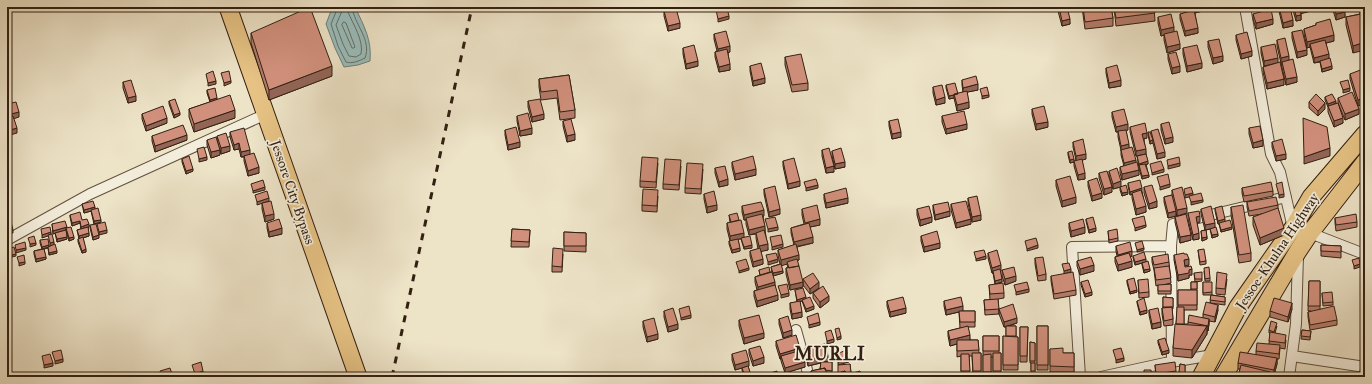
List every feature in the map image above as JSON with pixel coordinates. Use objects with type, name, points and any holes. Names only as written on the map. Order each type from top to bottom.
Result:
[{"type":"highway","name":"Jessore City Bypass","points":[[228,7],[358,377]]},
{"type":"highway","name":"Jessoe-Khulna Highway","points":[[1201,377],[1238,307],[1292,228],[1311,197],[1365,134]]},
{"type":"highway","name":"Jessoe-Khulna Highway","points":[[1223,377],[1298,251],[1310,233],[1365,162]]},
{"type":"street","points":[[1245,7],[1271,154],[1280,172],[1292,228]]},
{"type":"street","points":[[7,240],[90,194],[266,114]]},
{"type":"street","points":[[1172,362],[1171,246],[1173,224],[1286,197]]},
{"type":"street","points":[[1310,233],[1359,252],[1365,252]]},
{"type":"street","points":[[1080,377],[1072,248],[1171,246]]},
{"type":"street","points":[[1289,377],[1296,324],[1298,251]]},
{"type":"street","points":[[796,330],[809,377]]},
{"type":"street","points":[[1101,377],[1213,355]]},
{"type":"street","points":[[1292,356],[1365,367]]},
{"type":"water","points":[[335,7],[355,7],[369,40],[370,61],[344,67],[326,24],[331,11]]},
{"type":"building","points":[[310,7],[332,66],[269,90],[251,33]]},
{"type":"building","points":[[1059,7],[1067,7],[1070,19],[1062,21]]},
{"type":"building","points":[[1083,7],[1111,7],[1113,18],[1085,22]]},
{"type":"building","points":[[1114,7],[1154,7],[1155,13],[1116,18]]},
{"type":"building","points":[[1279,7],[1290,7],[1293,20],[1283,23]]},
{"type":"building","points":[[1294,7],[1306,7],[1300,8],[1301,15],[1296,16]]},
{"type":"building","points":[[1334,7],[1344,7],[1345,12],[1336,14]]},
{"type":"building","points":[[1359,7],[1365,7],[1365,12],[1361,13]]},
{"type":"building","points":[[676,8],[680,23],[668,26],[664,11]]},
{"type":"building","points":[[727,8],[729,16],[718,19],[716,10]]},
{"type":"building","points":[[1271,9],[1273,19],[1256,23],[1253,14]]},
{"type":"building","points":[[1194,10],[1198,28],[1185,31],[1180,14]]},
{"type":"building","points":[[1171,14],[1174,27],[1161,30],[1158,17]]},
{"type":"building","points":[[1361,14],[1365,29],[1365,42],[1353,46],[1346,17]]},
{"type":"building","points":[[1330,19],[1334,35],[1307,42],[1304,29],[1316,25],[1316,23]]},
{"type":"building","points":[[1302,30],[1307,50],[1297,52],[1292,32]]},
{"type":"building","points":[[726,31],[730,46],[718,49],[714,34]]},
{"type":"building","points":[[1177,31],[1180,44],[1167,47],[1164,34]]},
{"type":"building","points":[[1247,32],[1252,51],[1241,54],[1236,35]]},
{"type":"building","points":[[1285,38],[1289,56],[1281,58],[1277,40]]},
{"type":"building","points":[[1219,39],[1223,56],[1213,58],[1208,41]]},
{"type":"building","points":[[1325,40],[1329,54],[1314,58],[1310,44]]},
{"type":"building","points":[[1275,44],[1278,58],[1264,61],[1261,47]]},
{"type":"building","points":[[694,45],[698,61],[686,64],[683,48]]},
{"type":"building","points":[[1197,45],[1202,63],[1187,66],[1183,48]]},
{"type":"building","points":[[727,49],[730,64],[719,67],[715,52]]},
{"type":"building","points":[[1176,52],[1180,66],[1172,68],[1168,54]]},
{"type":"building","points":[[801,54],[808,83],[792,85],[785,57]]},
{"type":"building","points":[[1330,58],[1332,66],[1322,69],[1320,61]]},
{"type":"building","points":[[1293,59],[1297,77],[1286,79],[1282,62]]},
{"type":"building","points":[[1280,62],[1284,79],[1267,83],[1263,67]]},
{"type":"building","points":[[761,63],[765,78],[753,81],[750,66]]},
{"type":"building","points":[[1117,65],[1121,80],[1109,83],[1106,68]]},
{"type":"building","points":[[1363,69],[1365,75],[1365,98],[1358,100],[1350,74]]},
{"type":"building","points":[[213,71],[216,81],[208,83],[206,74]]},
{"type":"building","points":[[229,71],[231,81],[224,83],[221,73]]},
{"type":"building","points":[[569,75],[575,110],[560,112],[557,90],[541,92],[539,79]]},
{"type":"building","points":[[976,76],[978,84],[963,88],[962,80]]},
{"type":"building","points":[[131,80],[136,96],[128,98],[123,82]]},
{"type":"building","points":[[1348,80],[1350,88],[1343,90],[1340,82]]},
{"type":"building","points":[[955,83],[958,94],[949,96],[946,85]]},
{"type":"building","points":[[942,85],[945,97],[936,100],[933,87]]},
{"type":"building","points":[[987,87],[989,95],[982,96],[980,89]]},
{"type":"building","points":[[215,88],[217,98],[210,100],[207,90]]},
{"type":"building","points":[[967,91],[969,102],[957,105],[954,94]]},
{"type":"building","points":[[1352,92],[1359,109],[1345,114],[1338,98]]},
{"type":"building","points":[[1316,94],[1325,103],[1318,111],[1309,102]]},
{"type":"building","points":[[1332,94],[1336,101],[1328,104],[1325,97]]},
{"type":"building","points":[[230,95],[235,110],[194,124],[189,109]]},
{"type":"building","points":[[175,99],[180,113],[174,115],[169,101]]},
{"type":"building","points":[[540,99],[544,114],[532,117],[528,101]]},
{"type":"building","points":[[16,102],[19,112],[7,115],[7,104]]},
{"type":"building","points":[[1338,103],[1343,118],[1334,121],[1328,106]]},
{"type":"building","points":[[163,106],[167,118],[146,126],[142,114]]},
{"type":"building","points":[[1044,106],[1048,122],[1036,124],[1032,109]]},
{"type":"building","points":[[1124,109],[1128,124],[1116,127],[1112,112]]},
{"type":"building","points":[[964,111],[967,124],[946,129],[942,116]]},
{"type":"building","points":[[528,113],[532,128],[520,131],[517,116]]},
{"type":"building","points":[[13,116],[17,128],[7,131],[7,118]]},
{"type":"building","points":[[1303,118],[1327,127],[1330,148],[1304,157]]},
{"type":"building","points":[[571,119],[575,134],[567,136],[563,121]]},
{"type":"building","points":[[898,119],[901,132],[892,134],[889,121]]},
{"type":"building","points":[[1169,122],[1173,137],[1165,139],[1161,124]]},
{"type":"building","points":[[1145,123],[1147,133],[1142,134],[1146,149],[1136,151],[1130,127]]},
{"type":"building","points":[[183,125],[187,135],[155,146],[152,136]]},
{"type":"building","points":[[1260,126],[1263,140],[1253,143],[1249,128]]},
{"type":"building","points":[[516,127],[520,142],[508,145],[505,130]]},
{"type":"building","points":[[244,128],[250,150],[241,152],[239,143],[234,145],[230,132]]},
{"type":"building","points":[[1158,129],[1165,152],[1157,154],[1151,131]]},
{"type":"building","points":[[1126,130],[1129,144],[1121,146],[1118,131]]},
{"type":"building","points":[[1148,132],[1150,132],[1153,140],[1150,141]]},
{"type":"building","points":[[226,133],[230,146],[221,148],[217,136]]},
{"type":"building","points":[[216,137],[220,150],[211,152],[207,140]]},
{"type":"building","points":[[1083,139],[1086,154],[1076,156],[1073,142]]},
{"type":"building","points":[[1282,139],[1286,154],[1276,156],[1272,142]]},
{"type":"building","points":[[204,147],[207,157],[199,159],[197,149]]},
{"type":"building","points":[[1132,147],[1136,160],[1124,163],[1121,150]]},
{"type":"building","points":[[829,148],[834,166],[826,168],[822,150]]},
{"type":"building","points":[[841,148],[845,162],[835,164],[832,151]]},
{"type":"building","points":[[1072,151],[1074,159],[1070,160],[1068,152]]},
{"type":"building","points":[[254,153],[259,167],[248,171],[244,156]]},
{"type":"building","points":[[1146,154],[1148,161],[1139,164],[1137,156]]},
{"type":"building","points":[[189,156],[193,169],[186,171],[182,159]]},
{"type":"building","points":[[753,156],[756,169],[735,174],[732,162]]},
{"type":"building","points":[[642,157],[658,158],[656,182],[640,181]]},
{"type":"building","points":[[1179,157],[1180,163],[1168,166],[1167,160]]},
{"type":"building","points":[[794,158],[800,181],[788,184],[783,161]]},
{"type":"building","points":[[665,159],[681,160],[679,185],[663,184]]},
{"type":"building","points":[[1082,159],[1085,173],[1078,175],[1074,161]]},
{"type":"building","points":[[1161,161],[1164,169],[1152,173],[1150,164]]},
{"type":"building","points":[[1137,162],[1139,170],[1122,174],[1120,167]]},
{"type":"building","points":[[687,163],[703,164],[701,189],[685,188]]},
{"type":"building","points":[[1145,164],[1149,175],[1142,176],[1139,165]]},
{"type":"building","points":[[725,166],[728,179],[719,182],[715,168]]},
{"type":"building","points":[[1117,168],[1121,181],[1113,184],[1109,171]]},
{"type":"building","points":[[1107,171],[1112,187],[1104,189],[1099,173]]},
{"type":"building","points":[[1168,174],[1170,184],[1160,187],[1157,177]]},
{"type":"building","points":[[1070,176],[1076,197],[1062,201],[1056,180]]},
{"type":"building","points":[[1097,178],[1102,193],[1092,196],[1088,181]]},
{"type":"building","points":[[816,179],[818,185],[806,188],[804,182]]},
{"type":"building","points":[[263,180],[265,187],[253,191],[251,184]]},
{"type":"building","points":[[1140,180],[1142,188],[1130,192],[1128,183]]},
{"type":"building","points":[[1271,182],[1273,191],[1244,196],[1242,188]]},
{"type":"building","points":[[1282,182],[1284,194],[1279,195],[1276,184]]},
{"type":"building","points":[[1365,184],[1365,194],[1364,195],[1361,185]]},
{"type":"building","points":[[1126,185],[1128,192],[1122,193],[1120,187]]},
{"type":"building","points":[[1152,185],[1157,201],[1149,204],[1144,187]]},
{"type":"building","points":[[775,186],[780,209],[769,212],[764,189]]},
{"type":"building","points":[[1182,187],[1187,208],[1177,210],[1172,190]]},
{"type":"building","points":[[1191,187],[1193,193],[1185,195],[1184,189]]},
{"type":"building","points":[[846,188],[848,198],[826,203],[824,194]]},
{"type":"building","points":[[643,189],[658,190],[657,206],[642,205]]},
{"type":"building","points":[[1141,190],[1146,206],[1136,209],[1132,193]]},
{"type":"building","points":[[267,191],[269,198],[257,202],[255,195]]},
{"type":"building","points":[[714,191],[717,205],[707,207],[704,194]]},
{"type":"building","points":[[1201,193],[1203,200],[1191,202],[1189,196]]},
{"type":"building","points":[[1172,195],[1176,211],[1168,213],[1164,197]]},
{"type":"building","points":[[977,196],[981,215],[972,217],[968,198]]},
{"type":"building","points":[[1276,197],[1278,205],[1249,211],[1247,202]]},
{"type":"building","points":[[93,201],[95,207],[84,210],[82,204]]},
{"type":"building","points":[[271,201],[274,214],[265,216],[262,203]]},
{"type":"building","points":[[966,201],[971,219],[956,223],[951,204]]},
{"type":"building","points":[[761,202],[764,210],[744,215],[742,206]]},
{"type":"building","points":[[948,202],[950,211],[935,215],[933,205]]},
{"type":"building","points":[[817,205],[820,219],[805,223],[802,209]]},
{"type":"building","points":[[1243,205],[1251,253],[1239,255],[1231,207]]},
{"type":"building","points":[[929,206],[932,217],[920,220],[917,209]]},
{"type":"building","points":[[1211,206],[1215,223],[1205,225],[1201,209]]},
{"type":"building","points":[[1222,206],[1225,219],[1218,221],[1215,208]]},
{"type":"building","points":[[98,208],[101,220],[94,221],[91,210]]},
{"type":"building","points":[[1278,208],[1284,228],[1260,238],[1253,217]]},
{"type":"building","points":[[1365,209],[1365,223],[1364,223],[1361,210]]},
{"type":"building","points":[[1199,211],[1200,216],[1196,217],[1199,233],[1193,235],[1188,213]]},
{"type":"building","points":[[80,212],[82,220],[87,219],[89,224],[81,227],[80,221],[72,223],[70,215]]},
{"type":"building","points":[[737,213],[739,220],[731,222],[729,215]]},
{"type":"building","points":[[762,214],[765,226],[749,230],[746,218]]},
{"type":"building","points":[[1186,214],[1191,235],[1180,237],[1175,217]]},
{"type":"building","points":[[1356,214],[1357,222],[1336,225],[1335,218]]},
{"type":"building","points":[[1144,216],[1146,225],[1135,228],[1132,219]]},
{"type":"building","points":[[775,217],[778,227],[768,229],[765,219]]},
{"type":"building","points":[[1093,217],[1096,228],[1089,230],[1086,219]]},
{"type":"building","points":[[279,219],[282,228],[269,232],[267,223]]},
{"type":"building","points":[[1083,219],[1085,227],[1071,231],[1069,223]]},
{"type":"building","points":[[741,220],[744,233],[730,236],[727,223]]},
{"type":"building","points":[[1230,220],[1232,227],[1221,230],[1219,223]]},
{"type":"building","points":[[65,221],[67,227],[53,231],[52,224]]},
{"type":"building","points":[[11,222],[13,230],[7,232],[7,223]]},
{"type":"building","points":[[105,222],[107,230],[99,232],[97,224]]},
{"type":"building","points":[[809,223],[813,237],[794,242],[791,228]]},
{"type":"building","points":[[96,224],[99,235],[93,237],[90,225]]},
{"type":"building","points":[[50,227],[51,232],[42,235],[41,229]]},
{"type":"building","points":[[71,227],[74,237],[69,238],[66,228]]},
{"type":"building","points":[[88,227],[89,233],[79,236],[77,230]]},
{"type":"building","points":[[1216,227],[1218,234],[1212,235],[1210,229]]},
{"type":"building","points":[[512,229],[530,230],[529,242],[511,241]]},
{"type":"building","points":[[1117,229],[1118,238],[1109,240],[1108,231]]},
{"type":"building","points":[[66,230],[67,237],[57,239],[55,233]]},
{"type":"building","points":[[764,230],[768,244],[759,246],[756,233]]},
{"type":"building","points":[[1206,230],[1207,237],[1202,238],[1201,231]]},
{"type":"building","points":[[937,231],[940,243],[924,247],[921,236]]},
{"type":"building","points":[[564,232],[586,233],[586,246],[564,246]]},
{"type":"building","points":[[52,234],[54,242],[50,243],[48,235]]},
{"type":"building","points":[[781,235],[783,244],[772,247],[770,237]]},
{"type":"building","points":[[34,236],[36,243],[30,244],[28,238]]},
{"type":"building","points":[[750,236],[752,245],[744,247],[741,238]]},
{"type":"building","points":[[83,237],[86,249],[82,251],[78,239]]},
{"type":"building","points":[[1036,238],[1038,245],[1027,249],[1025,241]]},
{"type":"building","points":[[48,239],[49,245],[42,247],[40,240]]},
{"type":"building","points":[[738,239],[740,248],[732,250],[729,241]]},
{"type":"building","points":[[1142,241],[1144,248],[1137,250],[1135,243]]},
{"type":"building","points":[[25,242],[26,248],[16,250],[15,245]]},
{"type":"building","points":[[1130,242],[1132,251],[1118,255],[1116,246]]},
{"type":"building","points":[[55,244],[57,251],[49,253],[48,247]]},
{"type":"building","points":[[796,244],[799,255],[781,260],[778,250]]},
{"type":"building","points":[[1321,245],[1341,246],[1341,252],[1321,251]]},
{"type":"building","points":[[14,247],[16,254],[8,256],[7,249]]},
{"type":"building","points":[[553,248],[563,249],[562,267],[552,266]]},
{"type":"building","points":[[760,248],[763,259],[753,262],[750,251]]},
{"type":"building","points":[[44,249],[46,257],[36,259],[34,251]]},
{"type":"building","points":[[1204,249],[1206,261],[1200,262],[1198,250]]},
{"type":"building","points":[[984,250],[986,256],[976,259],[974,252]]},
{"type":"building","points":[[997,250],[1001,265],[992,268],[988,253]]},
{"type":"building","points":[[1144,252],[1146,259],[1135,262],[1133,256]]},
{"type":"building","points":[[776,253],[778,259],[768,262],[766,255]]},
{"type":"building","points":[[1129,253],[1132,261],[1118,265],[1115,257]]},
{"type":"building","points":[[1184,253],[1187,254],[1189,259],[1184,260],[1185,267],[1191,266],[1192,269],[1189,270],[1189,273],[1178,275],[1174,255]]},
{"type":"building","points":[[1168,254],[1169,262],[1154,265],[1152,257]]},
{"type":"building","points":[[24,255],[25,262],[19,263],[17,257]]},
{"type":"building","points":[[1043,257],[1046,274],[1038,276],[1035,258]]},
{"type":"building","points":[[1091,257],[1094,265],[1080,269],[1077,261]]},
{"type":"building","points":[[1359,258],[1360,264],[1354,266],[1352,260]]},
{"type":"building","points":[[746,259],[749,268],[739,271],[736,262]]},
{"type":"building","points":[[797,259],[799,266],[789,268],[787,262]]},
{"type":"building","points":[[1148,261],[1150,269],[1144,270],[1142,263]]},
{"type":"building","points":[[1069,263],[1071,269],[1064,271],[1062,264]]},
{"type":"building","points":[[781,264],[783,271],[773,273],[771,267]]},
{"type":"building","points":[[799,266],[803,282],[790,285],[786,268]]},
{"type":"building","points":[[1169,266],[1171,278],[1156,280],[1154,268]]},
{"type":"building","points":[[769,267],[770,272],[760,275],[759,270]]},
{"type":"building","points":[[1014,267],[1016,276],[1005,279],[1002,270]]},
{"type":"building","points":[[1209,267],[1210,278],[1205,279],[1204,268]]},
{"type":"building","points":[[1000,269],[1002,279],[995,281],[993,271]]},
{"type":"building","points":[[772,272],[775,282],[758,287],[755,277]]},
{"type":"building","points":[[1073,272],[1076,290],[1054,294],[1051,276]]},
{"type":"building","points":[[1202,272],[1202,279],[1195,279],[1194,273]]},
{"type":"building","points":[[1217,272],[1227,274],[1225,289],[1216,288]]},
{"type":"building","points":[[813,273],[819,282],[810,289],[803,279]]},
{"type":"building","points":[[1134,278],[1137,290],[1130,292],[1127,280]]},
{"type":"building","points":[[1148,279],[1149,292],[1139,293],[1138,280]]},
{"type":"building","points":[[1088,280],[1092,292],[1085,294],[1081,282]]},
{"type":"building","points":[[1309,281],[1320,281],[1320,306],[1308,306]]},
{"type":"building","points":[[1027,282],[1029,289],[1016,292],[1014,285]]},
{"type":"building","points":[[1191,282],[1197,282],[1197,289],[1191,289]]},
{"type":"building","points":[[1203,282],[1212,282],[1212,292],[1203,293]]},
{"type":"building","points":[[1003,283],[1004,293],[990,294],[989,285]]},
{"type":"building","points":[[787,284],[789,293],[781,295],[778,286]]},
{"type":"building","points":[[1171,284],[1171,291],[1158,291],[1158,285]]},
{"type":"building","points":[[775,285],[778,295],[757,301],[754,291]]},
{"type":"building","points":[[823,286],[829,296],[820,302],[813,293]]},
{"type":"building","points":[[803,288],[806,297],[797,300],[795,290]]},
{"type":"building","points":[[1178,290],[1197,290],[1197,305],[1178,305]]},
{"type":"building","points":[[1332,292],[1333,302],[1323,303],[1322,293]]},
{"type":"building","points":[[1211,295],[1225,297],[1225,302],[1210,300]]},
{"type":"building","points":[[810,297],[814,306],[806,309],[802,300]]},
{"type":"building","points":[[903,297],[906,308],[890,312],[887,301]]},
{"type":"building","points":[[961,297],[963,306],[946,310],[944,301]]},
{"type":"building","points":[[1163,297],[1173,298],[1173,307],[1163,307]]},
{"type":"building","points":[[1144,298],[1147,310],[1140,312],[1137,301]]},
{"type":"building","points":[[1274,298],[1292,303],[1288,317],[1270,311]]},
{"type":"building","points":[[998,299],[999,309],[985,310],[984,300]]},
{"type":"building","points":[[800,301],[802,312],[792,314],[790,303]]},
{"type":"building","points":[[1206,302],[1218,305],[1215,317],[1203,314]]},
{"type":"building","points":[[1013,304],[1017,318],[1004,322],[999,309]]},
{"type":"building","points":[[689,306],[691,315],[681,318],[679,309]]},
{"type":"building","points":[[1334,306],[1337,320],[1310,325],[1308,312]]},
{"type":"building","points":[[1172,307],[1173,319],[1164,321],[1162,308]]},
{"type":"building","points":[[1177,307],[1184,307],[1184,324],[1176,324]]},
{"type":"building","points":[[673,308],[678,324],[668,327],[664,311]]},
{"type":"building","points":[[1158,308],[1161,322],[1152,324],[1149,310]]},
{"type":"building","points":[[959,311],[975,311],[975,322],[960,322]]},
{"type":"building","points":[[818,313],[820,322],[809,325],[807,317]]},
{"type":"building","points":[[759,315],[764,333],[744,338],[739,320]]},
{"type":"building","points":[[1189,315],[1209,319],[1208,326],[1188,322]]},
{"type":"building","points":[[788,316],[792,330],[783,333],[779,319]]},
{"type":"building","points":[[654,318],[658,334],[647,337],[643,321]]},
{"type":"building","points":[[1271,321],[1277,323],[1274,332],[1269,330]]},
{"type":"building","points":[[1175,324],[1207,326],[1192,350],[1173,348]]},
{"type":"building","points":[[968,326],[970,335],[950,340],[948,331]]},
{"type":"building","points":[[1006,326],[1016,326],[1016,336],[1006,336]]},
{"type":"building","points":[[1037,326],[1048,326],[1048,365],[1037,365]]},
{"type":"building","points":[[1020,327],[1028,327],[1027,356],[1020,356]]},
{"type":"building","points":[[839,328],[841,336],[837,338],[835,329]]},
{"type":"building","points":[[831,330],[834,339],[827,341],[825,332]]},
{"type":"building","points":[[1302,330],[1311,331],[1310,337],[1301,336]]},
{"type":"building","points":[[1270,332],[1286,335],[1285,343],[1269,341]]},
{"type":"building","points":[[796,335],[800,348],[780,354],[776,341]]},
{"type":"building","points":[[983,336],[999,336],[999,351],[983,351]]},
{"type":"building","points":[[1003,336],[1018,337],[1018,365],[1003,365]]},
{"type":"building","points":[[1165,338],[1169,350],[1162,352],[1158,340]]},
{"type":"building","points":[[957,340],[978,340],[979,350],[957,351]]},
{"type":"building","points":[[1030,342],[1035,343],[1035,361],[1030,361]]},
{"type":"building","points":[[1257,343],[1280,345],[1279,354],[1256,351]]},
{"type":"building","points":[[825,344],[828,356],[808,360],[805,348]]},
{"type":"building","points":[[760,346],[764,357],[753,361],[749,349]]},
{"type":"building","points":[[1063,348],[1063,353],[1074,353],[1074,367],[1050,366],[1050,349]]},
{"type":"building","points":[[1121,348],[1124,358],[1116,360],[1113,350]]},
{"type":"building","points":[[61,350],[63,359],[55,361],[52,352]]},
{"type":"building","points":[[746,350],[749,361],[735,365],[732,354]]},
{"type":"building","points":[[802,350],[805,362],[785,368],[781,356]]},
{"type":"building","points":[[847,350],[849,359],[838,362],[836,354]]},
{"type":"building","points":[[1240,352],[1277,358],[1274,370],[1238,363]]},
{"type":"building","points":[[972,353],[981,353],[981,371],[973,371]]},
{"type":"building","points":[[993,353],[1001,353],[1001,371],[993,371]]},
{"type":"building","points":[[50,354],[53,363],[44,365],[42,356]]},
{"type":"building","points":[[961,354],[969,354],[970,371],[961,371]]},
{"type":"building","points":[[991,354],[991,372],[983,372],[983,355]]},
{"type":"building","points":[[201,362],[203,371],[195,374],[192,365]]},
{"type":"building","points":[[821,362],[832,362],[832,371],[825,370],[825,368],[820,369]]},
{"type":"building","points":[[1175,362],[1176,371],[1156,374],[1155,365]]},
{"type":"building","points":[[1031,363],[1035,363],[1035,371],[1031,371]]},
{"type":"building","points":[[850,364],[851,372],[845,373],[845,371],[838,373],[838,365]]},
{"type":"building","points":[[1180,364],[1185,365],[1185,373],[1179,372]]},
{"type":"building","points":[[1241,365],[1270,372],[1269,377],[1256,377],[1239,373]]},
{"type":"building","points":[[748,366],[751,375],[745,376],[742,368]]},
{"type":"building","points":[[1361,366],[1365,367],[1365,377],[1359,377]]},
{"type":"building","points":[[170,368],[173,377],[162,377],[160,371]]},
{"type":"building","points":[[825,368],[828,377],[813,377],[811,371]]},
{"type":"building","points":[[1144,370],[1151,370],[1152,377],[1144,377]]},
{"type":"building","points":[[777,371],[779,377],[768,377],[767,374]]},
{"type":"building","points":[[845,371],[847,377],[837,377],[836,374]]},
{"type":"building","points":[[860,371],[861,377],[851,377],[850,374]]},
{"type":"building","points":[[1273,375],[1283,375],[1283,377],[1273,377]]},
{"type":"railway","points":[[392,377],[472,7]]},
{"type":"district","name":"MURLI","points":[[830,354]]}]
